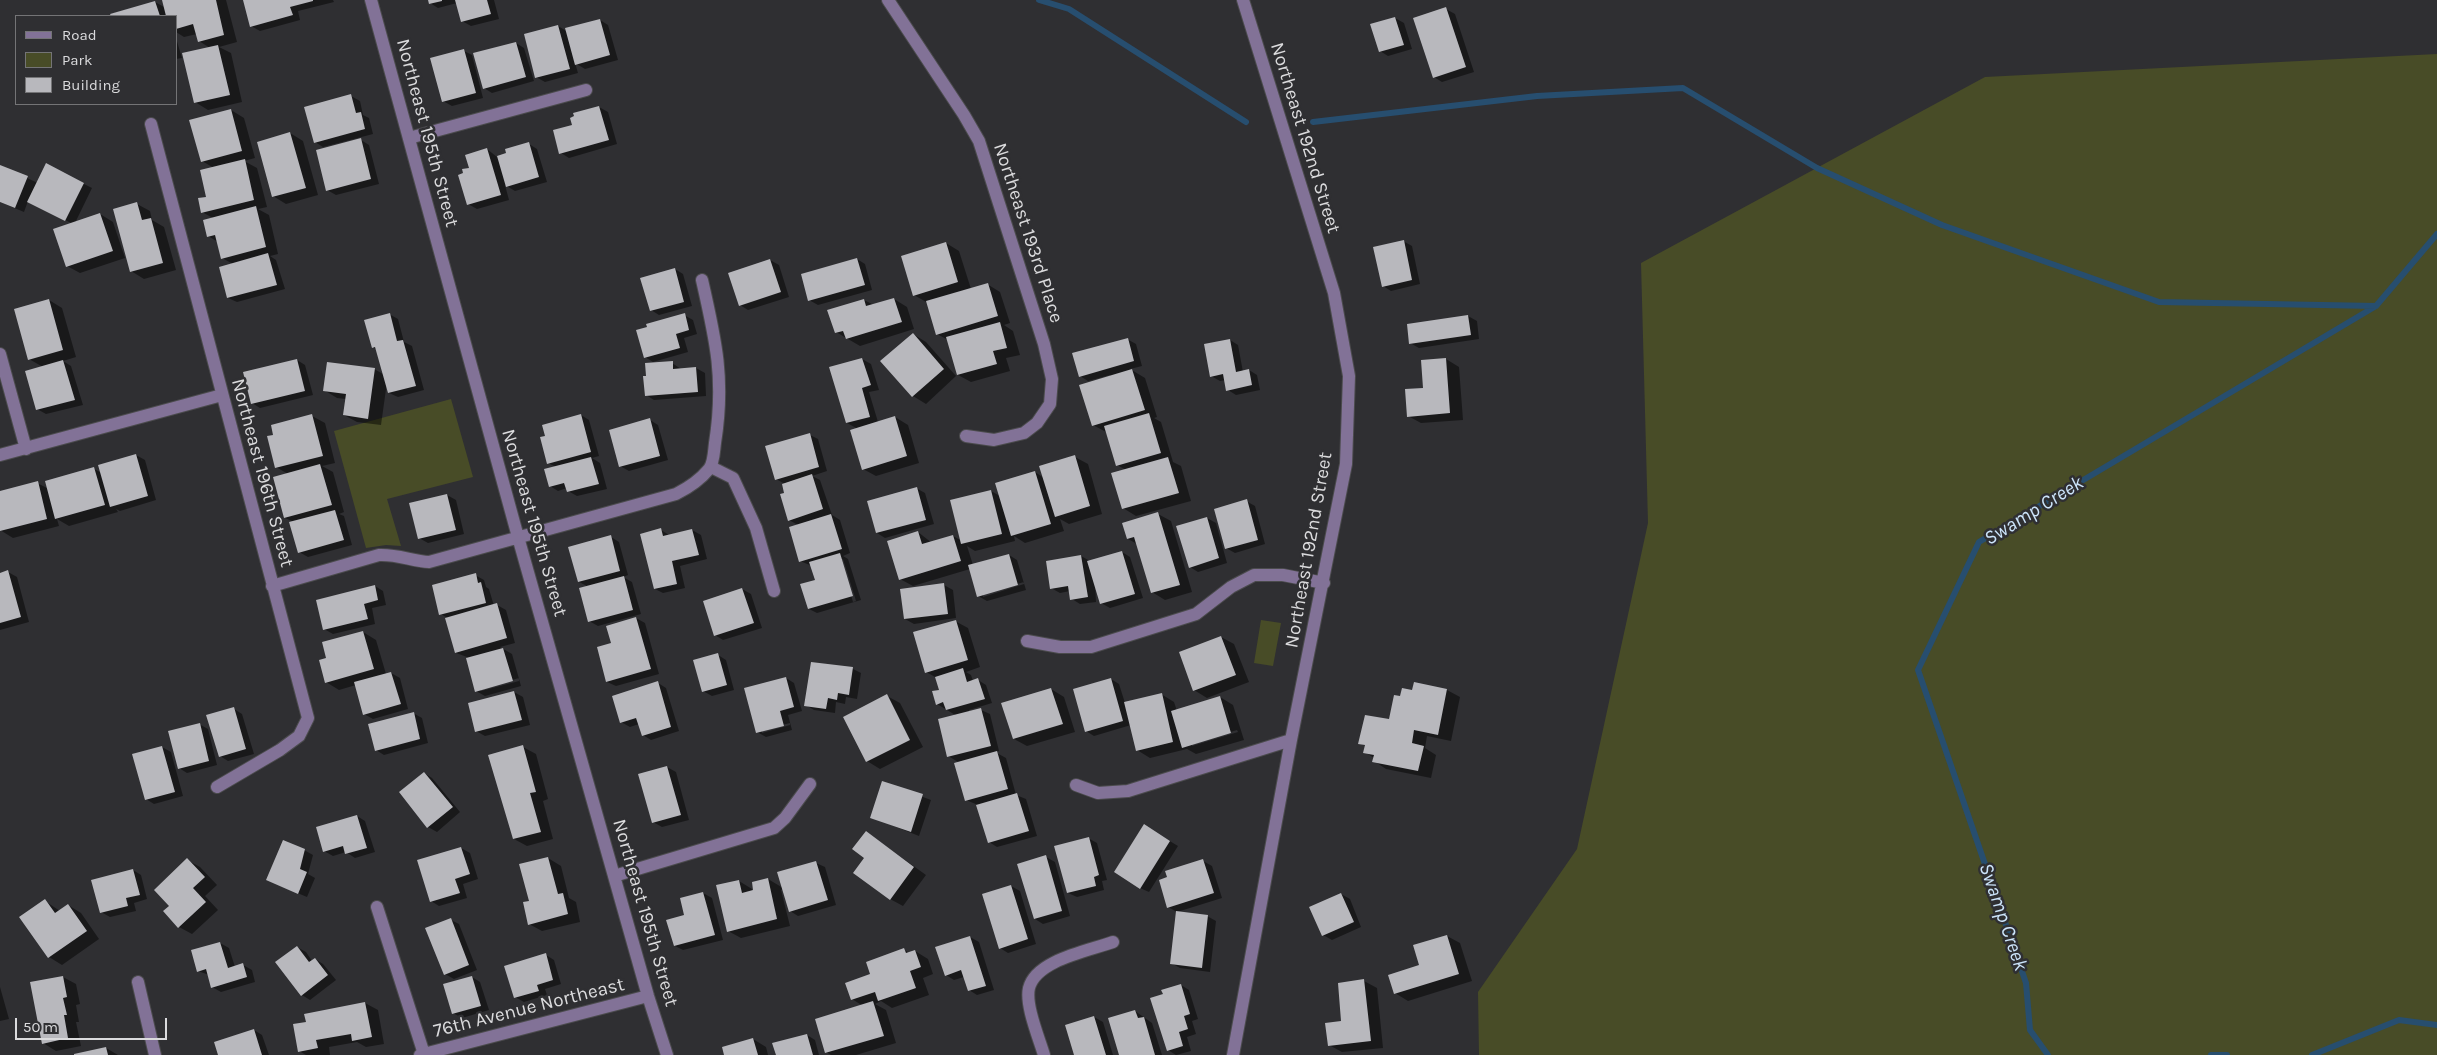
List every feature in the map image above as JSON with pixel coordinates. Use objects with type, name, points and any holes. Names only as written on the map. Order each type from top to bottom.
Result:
[{"type":"street","name":"Northeast 195th Street","points":[[371,0],[518,537],[648,996],[667,1055]]},
{"type":"street","name":"Northeast 193rd Place","points":[[888,0],[964,115],[979,142],[1044,344],[1052,379],[1050,404],[1037,423],[1024,433],[994,440],[966,436]]},
{"type":"street","name":"Northeast 192nd Street","points":[[1233,1055],[1291,740],[1324,583],[1346,464],[1349,376],[1334,293],[1243,0]]},
{"type":"street","points":[[410,138],[586,90]]},
{"type":"street","name":"Northeast 196th Street","points":[[151,124],[308,718],[299,736],[280,750],[217,787]]},
{"type":"street","points":[[272,586],[379,555],[393,554],[415,561],[429,562],[676,494],[692,486],[711,467],[719,418],[720,374],[718,349],[702,280]]},
{"type":"street","points":[[0,354],[26,448]]},
{"type":"street","points":[[0,455],[222,395]]},
{"type":"street","points":[[711,467],[732,478],[756,528],[774,591]]},
{"type":"street","points":[[1027,641],[1060,648],[1091,647],[1196,614],[1232,587],[1254,575],[1283,575],[1324,583]]},
{"type":"street","points":[[1076,785],[1098,793],[1128,791],[1291,740]]},
{"type":"street","points":[[614,876],[774,828],[785,818],[810,784]]},
{"type":"street","points":[[378,907],[422,1054]]},
{"type":"street","points":[[1044,1055],[1029,1005],[1028,989],[1035,975],[1048,964],[1113,942]]},
{"type":"street","points":[[138,982],[155,1055]]},
{"type":"street","name":"76th Avenue Northeast","points":[[422,1054],[648,996]]},
{"type":"green space","points":[[2437,54],[2437,1055],[1479,1055],[1478,992],[1577,849],[1648,523],[1641,263],[1985,77]]},
{"type":"green space","points":[[451,399],[473,477],[387,499],[401,546],[386,545],[366,548],[334,431]]},
{"type":"green space","points":[[1261,620],[1281,623],[1273,666],[1254,663]]},
{"type":"building","points":[[162,0],[216,0],[224,35],[198,42],[193,24],[178,28],[178,15],[166,15]]},
{"type":"building","points":[[243,0],[313,1],[290,7],[293,15],[250,27]]},
{"type":"building","points":[[428,0],[442,0],[442,1],[429,4]]},
{"type":"building","points":[[455,0],[487,0],[491,14],[461,22]]},
{"type":"building","points":[[155,1],[160,15],[110,15]]},
{"type":"building","points":[[1446,7],[1466,67],[1433,78],[1413,18]]},
{"type":"building","points":[[1395,17],[1404,45],[1379,52],[1370,24]]},
{"type":"building","points":[[600,19],[610,55],[575,65],[565,28]]},
{"type":"building","points":[[558,25],[570,69],[535,78],[524,34]]},
{"type":"building","points":[[516,42],[526,77],[483,89],[473,53]]},
{"type":"building","points":[[218,45],[230,95],[194,103],[182,53]]},
{"type":"building","points":[[464,49],[476,93],[442,102],[430,58]]},
{"type":"building","points":[[351,94],[356,113],[361,112],[365,129],[314,143],[304,107]]},
{"type":"building","points":[[599,106],[609,140],[559,154],[553,130],[572,125],[570,118],[574,116],[573,113]]},
{"type":"building","points":[[231,109],[242,151],[201,162],[189,120]]},
{"type":"building","points":[[290,132],[306,188],[272,197],[257,142]]},
{"type":"building","points":[[361,138],[371,179],[326,191],[316,150]]},
{"type":"building","points":[[529,142],[539,177],[506,187],[497,156],[506,153],[505,149]]},
{"type":"building","points":[[487,148],[501,195],[467,205],[458,175],[463,173],[462,169],[469,168],[465,155]]},
{"type":"building","points":[[245,159],[254,200],[201,213],[198,198],[206,197],[200,170]]},
{"type":"building","points":[[46,163],[84,183],[65,221],[27,202]]},
{"type":"building","points":[[0,165],[28,176],[15,208],[0,202]]},
{"type":"building","points":[[137,202],[142,220],[151,218],[163,263],[130,272],[113,209]]},
{"type":"building","points":[[256,206],[266,247],[221,259],[215,235],[207,237],[203,220]]},
{"type":"building","points":[[100,213],[113,251],[66,267],[53,229]]},
{"type":"building","points":[[1404,240],[1412,280],[1382,287],[1373,247]]},
{"type":"building","points":[[946,242],[958,282],[913,296],[901,256]]},
{"type":"building","points":[[268,253],[277,285],[227,298],[219,267]]},
{"type":"building","points":[[857,258],[865,285],[808,301],[801,274]]},
{"type":"building","points":[[770,259],[781,292],[739,306],[728,273]]},
{"type":"building","points":[[675,268],[684,302],[650,311],[640,278]]},
{"type":"building","points":[[988,283],[998,316],[936,335],[926,301]]},
{"type":"building","points":[[894,298],[902,322],[846,339],[843,331],[835,333],[827,310],[864,299],[866,306]]},
{"type":"building","points":[[49,299],[63,350],[28,360],[14,309]]},
{"type":"building","points":[[390,313],[397,341],[403,340],[416,386],[388,393],[375,347],[372,348],[364,320]]},
{"type":"building","points":[[685,313],[689,330],[676,334],[680,348],[644,358],[636,330],[647,327],[646,324]]},
{"type":"building","points":[[1468,315],[1471,335],[1409,344],[1407,324]]},
{"type":"building","points":[[1000,322],[1007,348],[993,351],[997,364],[957,375],[946,337]]},
{"type":"building","points":[[913,333],[944,369],[912,397],[880,361]]},
{"type":"building","points":[[1128,338],[1134,361],[1079,377],[1072,353]]},
{"type":"building","points":[[1230,339],[1236,372],[1249,369],[1252,385],[1226,391],[1223,374],[1210,377],[1204,344]]},
{"type":"building","points":[[862,358],[871,385],[862,388],[870,417],[846,423],[829,367]]},
{"type":"building","points":[[1446,358],[1450,413],[1407,417],[1405,389],[1423,388],[1421,360]]},
{"type":"building","points":[[297,359],[305,391],[251,404],[243,372]]},
{"type":"building","points":[[63,360],[75,400],[36,410],[25,371]]},
{"type":"building","points":[[673,361],[673,369],[696,367],[698,392],[645,396],[643,376],[646,376],[645,363]]},
{"type":"building","points":[[327,362],[375,368],[368,419],[343,415],[346,394],[323,391]]},
{"type":"building","points":[[1132,369],[1145,410],[1092,426],[1079,385]]},
{"type":"building","points":[[1149,413],[1161,453],[1116,466],[1104,426]]},
{"type":"building","points":[[312,414],[323,456],[275,468],[267,436],[273,435],[271,425]]},
{"type":"building","points":[[581,414],[591,452],[547,464],[540,437],[545,436],[542,425]]},
{"type":"building","points":[[895,416],[907,456],[862,470],[850,430]]},
{"type":"building","points":[[650,418],[660,456],[619,467],[609,430]]},
{"type":"building","points":[[810,433],[819,467],[775,480],[765,446]]},
{"type":"building","points":[[136,454],[148,496],[110,507],[98,465]]},
{"type":"building","points":[[1075,455],[1090,506],[1055,517],[1039,466]]},
{"type":"building","points":[[591,457],[599,484],[567,492],[564,483],[549,487],[544,469]]},
{"type":"building","points":[[1168,457],[1179,493],[1122,509],[1111,473]]},
{"type":"building","points":[[320,464],[332,505],[284,518],[273,477]]},
{"type":"building","points":[[94,467],[105,505],[55,519],[45,481]]},
{"type":"building","points":[[1035,471],[1051,524],[1011,536],[995,483]]},
{"type":"building","points":[[812,474],[823,509],[788,521],[780,494],[784,493],[782,484]]},
{"type":"building","points":[[38,481],[47,519],[0,531],[0,491]]},
{"type":"building","points":[[917,487],[926,520],[876,533],[867,501]]},
{"type":"building","points":[[991,490],[1002,534],[961,544],[950,500]]},
{"type":"building","points":[[447,494],[456,530],[418,539],[409,503]]},
{"type":"building","points":[[1247,499],[1258,540],[1225,549],[1214,509]]},
{"type":"building","points":[[335,510],[344,540],[298,553],[289,522]]},
{"type":"building","points":[[1158,512],[1180,585],[1151,593],[1134,537],[1127,539],[1122,523]]},
{"type":"building","points":[[831,514],[842,549],[799,562],[789,527]]},
{"type":"building","points":[[1207,517],[1219,558],[1189,568],[1176,526]]},
{"type":"building","points":[[661,528],[663,536],[692,529],[699,555],[672,561],[677,584],[654,589],[640,534]]},
{"type":"building","points":[[918,531],[922,544],[953,535],[961,561],[899,580],[887,541]]},
{"type":"building","points":[[611,535],[620,571],[578,582],[568,547]]},
{"type":"building","points":[[1122,551],[1135,594],[1100,604],[1087,561]]},
{"type":"building","points":[[840,553],[853,596],[808,609],[800,584],[815,580],[809,562]]},
{"type":"building","points":[[1009,554],[1018,585],[977,597],[968,565]]},
{"type":"building","points":[[1081,555],[1088,597],[1070,600],[1068,586],[1050,589],[1046,561]]},
{"type":"building","points":[[8,570],[21,617],[0,623],[0,573]]},
{"type":"building","points":[[476,573],[478,583],[481,582],[486,603],[439,615],[432,585]]},
{"type":"building","points":[[624,576],[633,610],[588,622],[579,588]]},
{"type":"building","points":[[944,583],[948,614],[904,619],[900,589]]},
{"type":"building","points":[[375,585],[378,600],[364,604],[368,619],[323,630],[316,600]]},
{"type":"building","points":[[742,588],[754,623],[714,636],[703,601]]},
{"type":"building","points":[[497,603],[507,638],[455,653],[445,618]]},
{"type":"building","points":[[636,617],[651,669],[606,682],[597,647],[611,643],[606,626]]},
{"type":"building","points":[[956,620],[968,660],[925,673],[913,632]]},
{"type":"building","points":[[363,631],[374,669],[325,683],[319,660],[326,658],[322,642]]},
{"type":"building","points":[[1221,636],[1236,675],[1193,691],[1179,652]]},
{"type":"building","points":[[503,648],[513,681],[475,692],[466,658]]},
{"type":"building","points":[[718,653],[727,685],[702,692],[693,660]]},
{"type":"building","points":[[811,662],[853,667],[849,695],[838,693],[837,700],[828,698],[826,709],[804,706]]},
{"type":"building","points":[[963,668],[967,682],[978,678],[985,699],[946,710],[943,702],[936,705],[932,691],[939,690],[935,677]]},
{"type":"building","points":[[391,672],[401,704],[363,715],[354,682]]},
{"type":"building","points":[[786,677],[794,707],[780,711],[784,726],[756,733],[744,688]]},
{"type":"building","points":[[1111,678],[1123,721],[1085,732],[1073,689]]},
{"type":"building","points":[[658,681],[671,727],[642,736],[636,718],[620,723],[612,696]]},
{"type":"building","points":[[1414,682],[1447,689],[1438,735],[1414,730],[1412,743],[1424,746],[1418,771],[1372,762],[1374,755],[1363,753],[1365,745],[1358,744],[1365,715],[1389,719],[1394,695],[1400,696],[1402,688],[1412,690]]},
{"type":"building","points":[[1051,688],[1063,724],[1013,739],[1001,703]]},
{"type":"building","points":[[514,691],[522,720],[475,732],[468,703]]},
{"type":"building","points":[[1162,693],[1173,742],[1136,751],[1124,702]]},
{"type":"building","points":[[887,694],[910,740],[866,762],[843,717]]},
{"type":"building","points":[[1220,696],[1231,733],[1182,748],[1171,711]]},
{"type":"building","points":[[234,707],[246,749],[219,757],[206,715]]},
{"type":"building","points":[[981,708],[991,746],[947,757],[938,719]]},
{"type":"building","points":[[414,712],[420,739],[375,751],[368,724]]},
{"type":"building","points":[[200,723],[209,761],[178,769],[168,731]]},
{"type":"building","points":[[523,745],[536,792],[530,793],[541,832],[513,839],[488,755]]},
{"type":"building","points":[[162,746],[175,792],[145,800],[132,754]]},
{"type":"building","points":[[997,751],[1008,789],[965,801],[954,763]]},
{"type":"building","points":[[667,766],[681,815],[652,823],[638,774]]},
{"type":"building","points":[[424,772],[453,807],[427,828],[399,792]]},
{"type":"building","points":[[882,781],[923,794],[911,832],[870,818]]},
{"type":"building","points":[[1017,793],[1029,831],[988,843],[976,805]]},
{"type":"building","points":[[357,815],[367,848],[345,854],[343,846],[323,852],[316,827]]},
{"type":"building","points":[[1144,824],[1170,841],[1140,889],[1114,872]]},
{"type":"building","points":[[866,831],[914,867],[890,900],[853,873],[864,858],[852,849]]},
{"type":"building","points":[[1089,837],[1099,875],[1094,877],[1096,886],[1067,893],[1054,846]]},
{"type":"building","points":[[283,840],[305,849],[300,869],[307,872],[298,894],[266,880]]},
{"type":"building","points":[[461,847],[470,874],[455,879],[460,893],[430,902],[417,860]]},
{"type":"building","points":[[1046,855],[1062,911],[1034,919],[1017,864]]},
{"type":"building","points":[[548,857],[558,894],[563,893],[568,914],[528,925],[523,902],[529,901],[519,864]]},
{"type":"building","points":[[187,858],[205,877],[193,888],[206,902],[178,928],[163,911],[169,906],[154,890]]},
{"type":"building","points":[[1203,859],[1214,893],[1167,908],[1159,880],[1167,877],[1165,871]]},
{"type":"building","points":[[816,861],[828,900],[789,912],[777,872]]},
{"type":"building","points":[[133,869],[140,895],[126,898],[128,906],[100,913],[91,880]]},
{"type":"building","points":[[768,878],[777,919],[727,932],[716,885],[739,880],[742,893],[753,890],[752,882]]},
{"type":"building","points":[[1011,885],[1028,939],[999,949],[982,894]]},
{"type":"building","points":[[703,892],[715,935],[674,946],[666,920],[684,915],[680,898]]},
{"type":"building","points":[[1341,893],[1354,922],[1322,936],[1309,907]]},
{"type":"building","points":[[45,899],[55,913],[68,904],[87,931],[48,958],[19,917]]},
{"type":"building","points":[[1176,911],[1208,915],[1202,968],[1170,964]]},
{"type":"building","points":[[451,918],[469,965],[444,975],[425,928]]},
{"type":"building","points":[[1447,935],[1459,974],[1394,994],[1388,975],[1419,965],[1413,945]]},
{"type":"building","points":[[970,936],[986,986],[968,991],[961,970],[945,976],[935,947]]},
{"type":"building","points":[[220,942],[228,968],[243,963],[247,977],[211,988],[206,969],[197,972],[191,950]]},
{"type":"building","points":[[297,946],[309,962],[315,958],[328,975],[301,996],[275,962]]},
{"type":"building","points":[[904,948],[906,953],[915,950],[921,967],[910,971],[916,988],[878,1001],[875,992],[851,1000],[845,983],[870,974],[866,962]]},
{"type":"building","points":[[546,953],[553,980],[537,985],[539,991],[514,998],[504,966]]},
{"type":"building","points":[[63,976],[67,997],[63,998],[67,1015],[64,1015],[68,1038],[42,1044],[30,982]]},
{"type":"building","points":[[472,976],[481,1006],[452,1014],[443,984]]},
{"type":"building","points":[[1364,979],[1371,1041],[1328,1046],[1325,1023],[1341,1021],[1338,983]]},
{"type":"building","points":[[1181,984],[1190,1014],[1184,1016],[1188,1029],[1179,1032],[1183,1046],[1167,1051],[1150,998],[1163,994],[1161,990]]},
{"type":"building","points":[[873,1001],[884,1036],[825,1053],[815,1019]]},
{"type":"building","points":[[365,1002],[372,1037],[352,1041],[351,1034],[316,1040],[318,1048],[298,1052],[293,1024],[306,1022],[304,1014]]},
{"type":"building","points":[[1135,1010],[1138,1018],[1144,1017],[1155,1055],[1119,1055],[1108,1018]]},
{"type":"building","points":[[1094,1016],[1106,1055],[1074,1055],[1065,1025]]},
{"type":"building","points":[[254,1029],[262,1055],[218,1055],[214,1042]]},
{"type":"building","points":[[807,1034],[813,1055],[776,1055],[772,1043]]},
{"type":"building","points":[[753,1038],[758,1055],[724,1055],[722,1047]]},
{"type":"building","points":[[106,1047],[108,1055],[74,1055],[74,1054]]},
{"type":"waterway","points":[[1039,0],[1069,9],[1246,122]]},
{"type":"waterway","points":[[1313,122],[1537,96],[1683,88],[1817,168],[1942,225],[2159,302],[2376,306]]},
{"type":"waterway","name":"Swamp Creek","points":[[2048,1055],[2030,1030],[2026,983],[1918,670],[1979,542],[2376,306],[2437,234]]},
{"type":"waterway","points":[[2312,1055],[2399,1020],[2437,1025]]},
{"type":"waterway","points":[[2211,1055],[2227,1055]]}]
